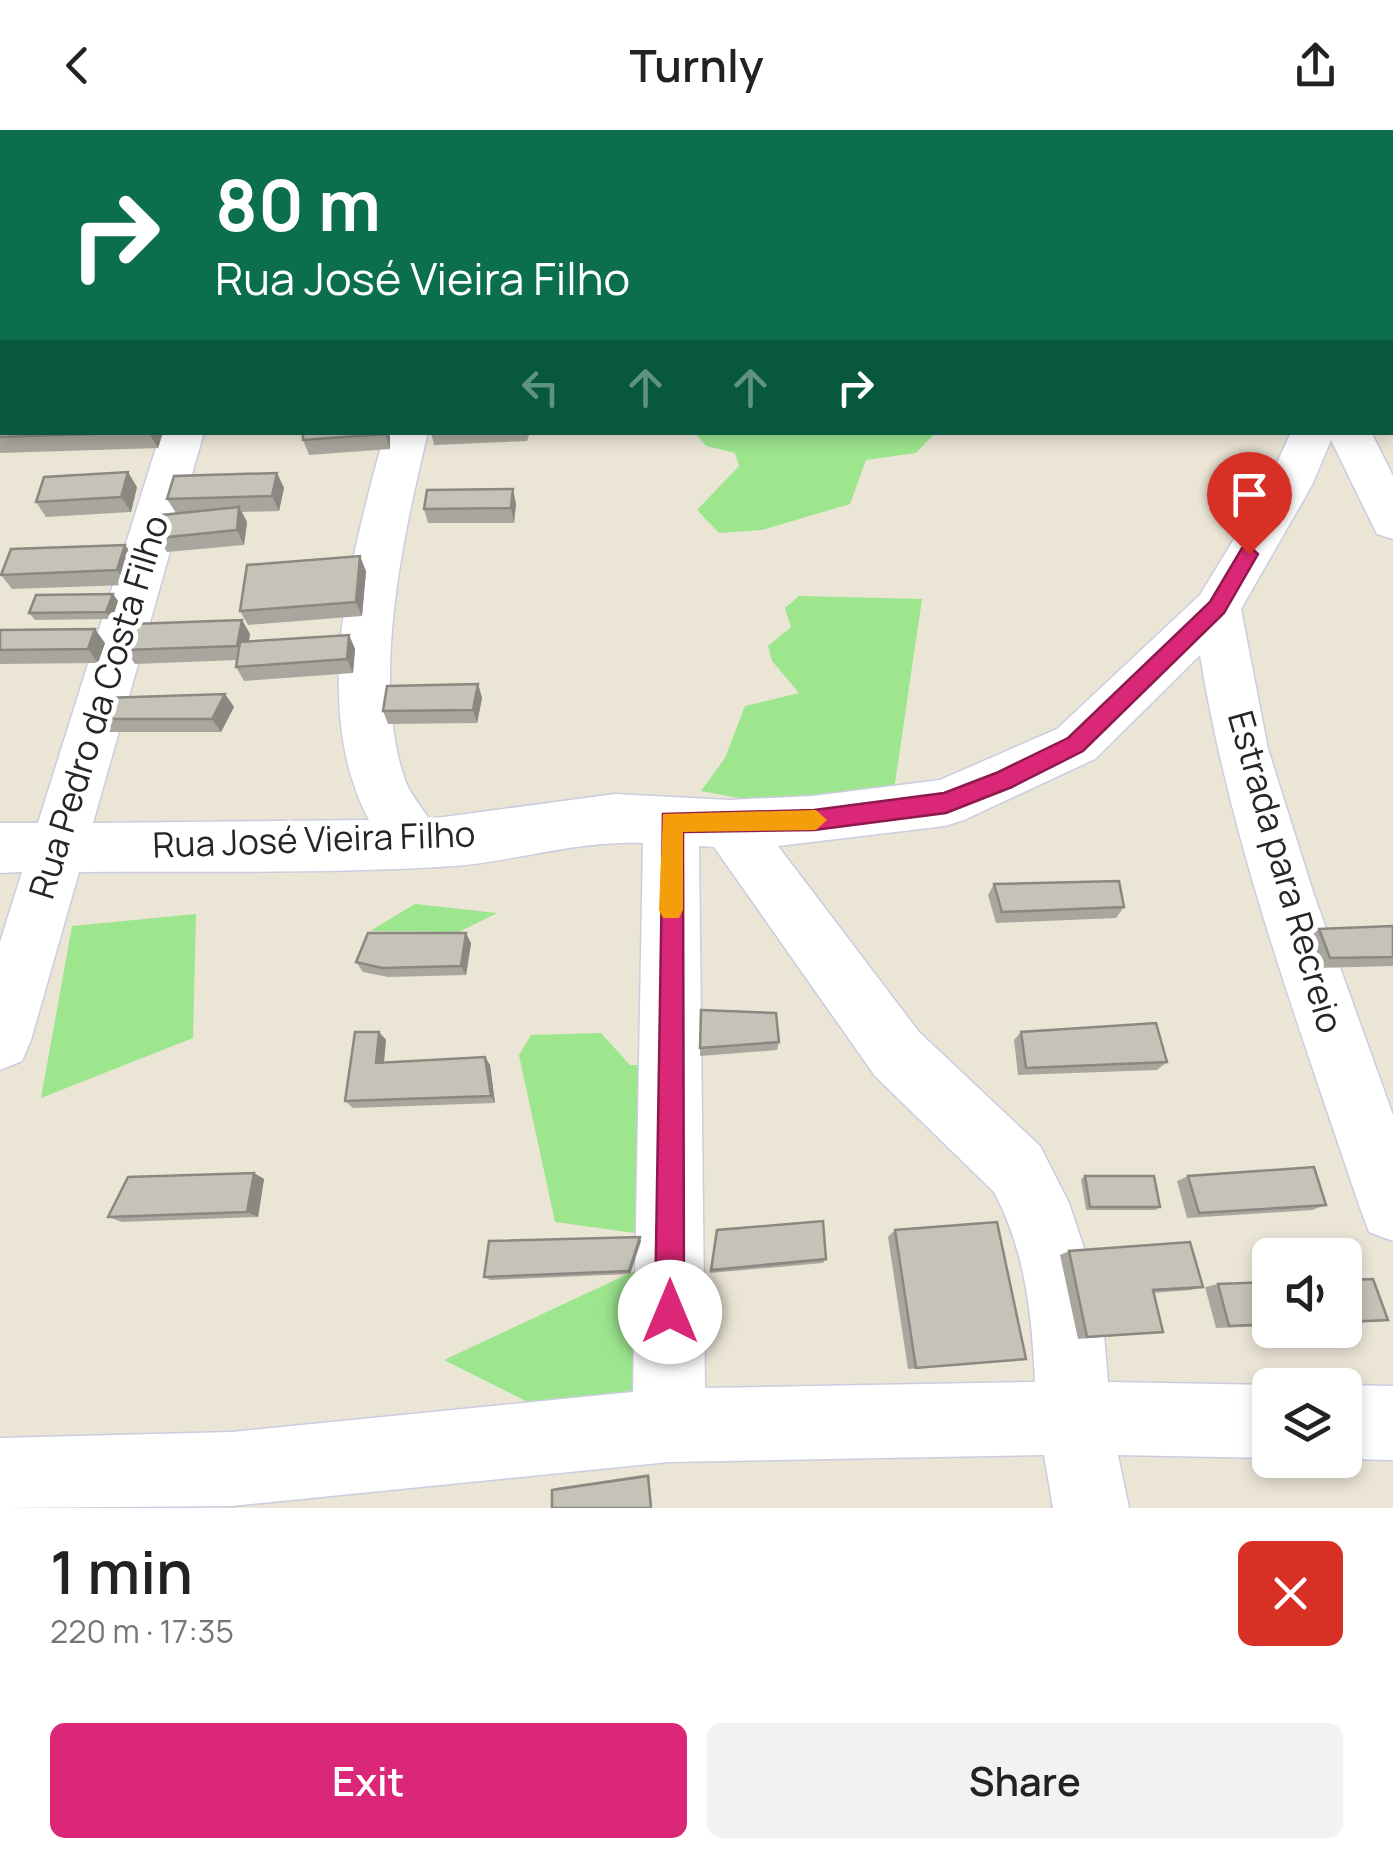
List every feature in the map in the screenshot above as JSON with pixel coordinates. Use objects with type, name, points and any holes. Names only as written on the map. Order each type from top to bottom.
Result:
[{"type":"street","name":"Rua Pedro da Costa Filho","points":[[0,1040],[183,435]]},
{"type":"street","points":[[405,435],[387,504],[366,718],[379,784],[414,844]]},
{"type":"street","points":[[1217,608],[1290,485],[1311,435]]},
{"type":"street","points":[[1351,435],[1387,501]]},
{"type":"street","name":"Rua José Vieira Filho","points":[[0,848],[414,844],[475,840],[533,827],[615,818],[700,823],[814,820],[946,803],[1004,780],[1076,744],[1217,608]]},
{"type":"street","name":"Estrada para Recreio","points":[[1217,608],[1253,786],[1286,895],[1393,1208]]},
{"type":"street","points":[[700,823],[897,1054],[1017,1169],[1036,1203],[1066,1298],[1074,1418],[1091,1508]]},
{"type":"street","points":[[669,1426],[700,823]]},
{"type":"street","points":[[0,1476],[232,1469],[669,1426],[1074,1418],[1252,1421]]},
{"type":"street","points":[[1362,1422],[1393,1423]]},
{"type":"green space","points":[[697,435],[933,435],[916,453],[866,460],[850,504],[762,530],[719,533],[697,510],[739,466],[735,453],[706,446]]},
{"type":"green space","points":[[799,596],[922,599],[893,797],[795,808],[701,791],[725,758],[745,706],[799,693],[772,661],[768,646],[791,627],[785,608]]},
{"type":"green space","points":[[415,904],[497,913],[459,932],[370,931]]},
{"type":"green space","points":[[196,914],[193,1038],[41,1098],[72,926]]},
{"type":"green space","points":[[601,1033],[630,1065],[666,1065],[664,1237],[555,1222],[519,1055],[531,1035]]},
{"type":"green space","points":[[643,1267],[666,1389],[564,1420],[444,1360]]},
{"type":"building","points":[[303,435],[371,435],[303,440]]},
{"type":"building","points":[[128,472],[121,497],[36,502],[44,477]]},
{"type":"building","points":[[277,473],[272,496],[167,499],[174,476]]},
{"type":"building","points":[[513,489],[511,508],[424,509],[427,490]]},
{"type":"building","points":[[239,507],[237,530],[158,538],[162,515]]},
{"type":"building","points":[[125,545],[117,570],[1,575],[11,549]]},
{"type":"building","points":[[360,556],[356,602],[240,611],[247,565]]},
{"type":"building","points":[[113,594],[106,612],[29,613],[36,595]]},
{"type":"building","points":[[242,620],[237,646],[125,650],[133,624]]},
{"type":"building","points":[[95,629],[88,649],[0,650],[0,630]]},
{"type":"building","points":[[349,635],[347,659],[236,667],[240,642]]},
{"type":"building","points":[[478,684],[473,710],[383,711],[387,686]]},
{"type":"building","points":[[225,694],[212,719],[99,719],[104,698]]},
{"type":"building","points":[[1119,881],[1124,907],[1002,912],[994,884]]},
{"type":"building","points":[[1393,926],[1393,957],[1330,958],[1319,929]]},
{"type":"building","points":[[368,933],[466,933],[461,966],[382,968],[356,962]]},
{"type":"building","points":[[701,1010],[776,1013],[779,1042],[700,1048]]},
{"type":"building","points":[[1156,1023],[1167,1062],[1026,1068],[1021,1032]]},
{"type":"building","points":[[355,1032],[379,1032],[376,1063],[485,1057],[491,1096],[345,1101]]},
{"type":"building","points":[[1314,1167],[1326,1205],[1199,1213],[1188,1176]]},
{"type":"building","points":[[254,1173],[247,1212],[108,1217],[128,1177]]},
{"type":"building","points":[[1085,1176],[1154,1176],[1160,1207],[1090,1207]]},
{"type":"building","points":[[823,1221],[826,1259],[711,1270],[717,1230]]},
{"type":"building","points":[[997,1222],[1026,1359],[916,1368],[895,1230]]},
{"type":"building","points":[[640,1237],[629,1271],[484,1277],[489,1241]]},
{"type":"building","points":[[1190,1242],[1203,1287],[1153,1290],[1163,1332],[1087,1337],[1069,1251]]},
{"type":"building","points":[[1362,1279],[1373,1279],[1388,1320],[1362,1321]]},
{"type":"building","points":[[1252,1283],[1252,1325],[1229,1326],[1218,1284]]},
{"type":"building","points":[[648,1476],[651,1508],[552,1508],[552,1490]]},
{"type":"slow traffic","points":[[671,910],[672,821],[729,824],[816,820]]},
{"type":"route","points":[[670,1312],[672,821],[729,824],[814,820],[946,803],[1004,780],[1076,744],[1217,608],[1249,554]]}]
